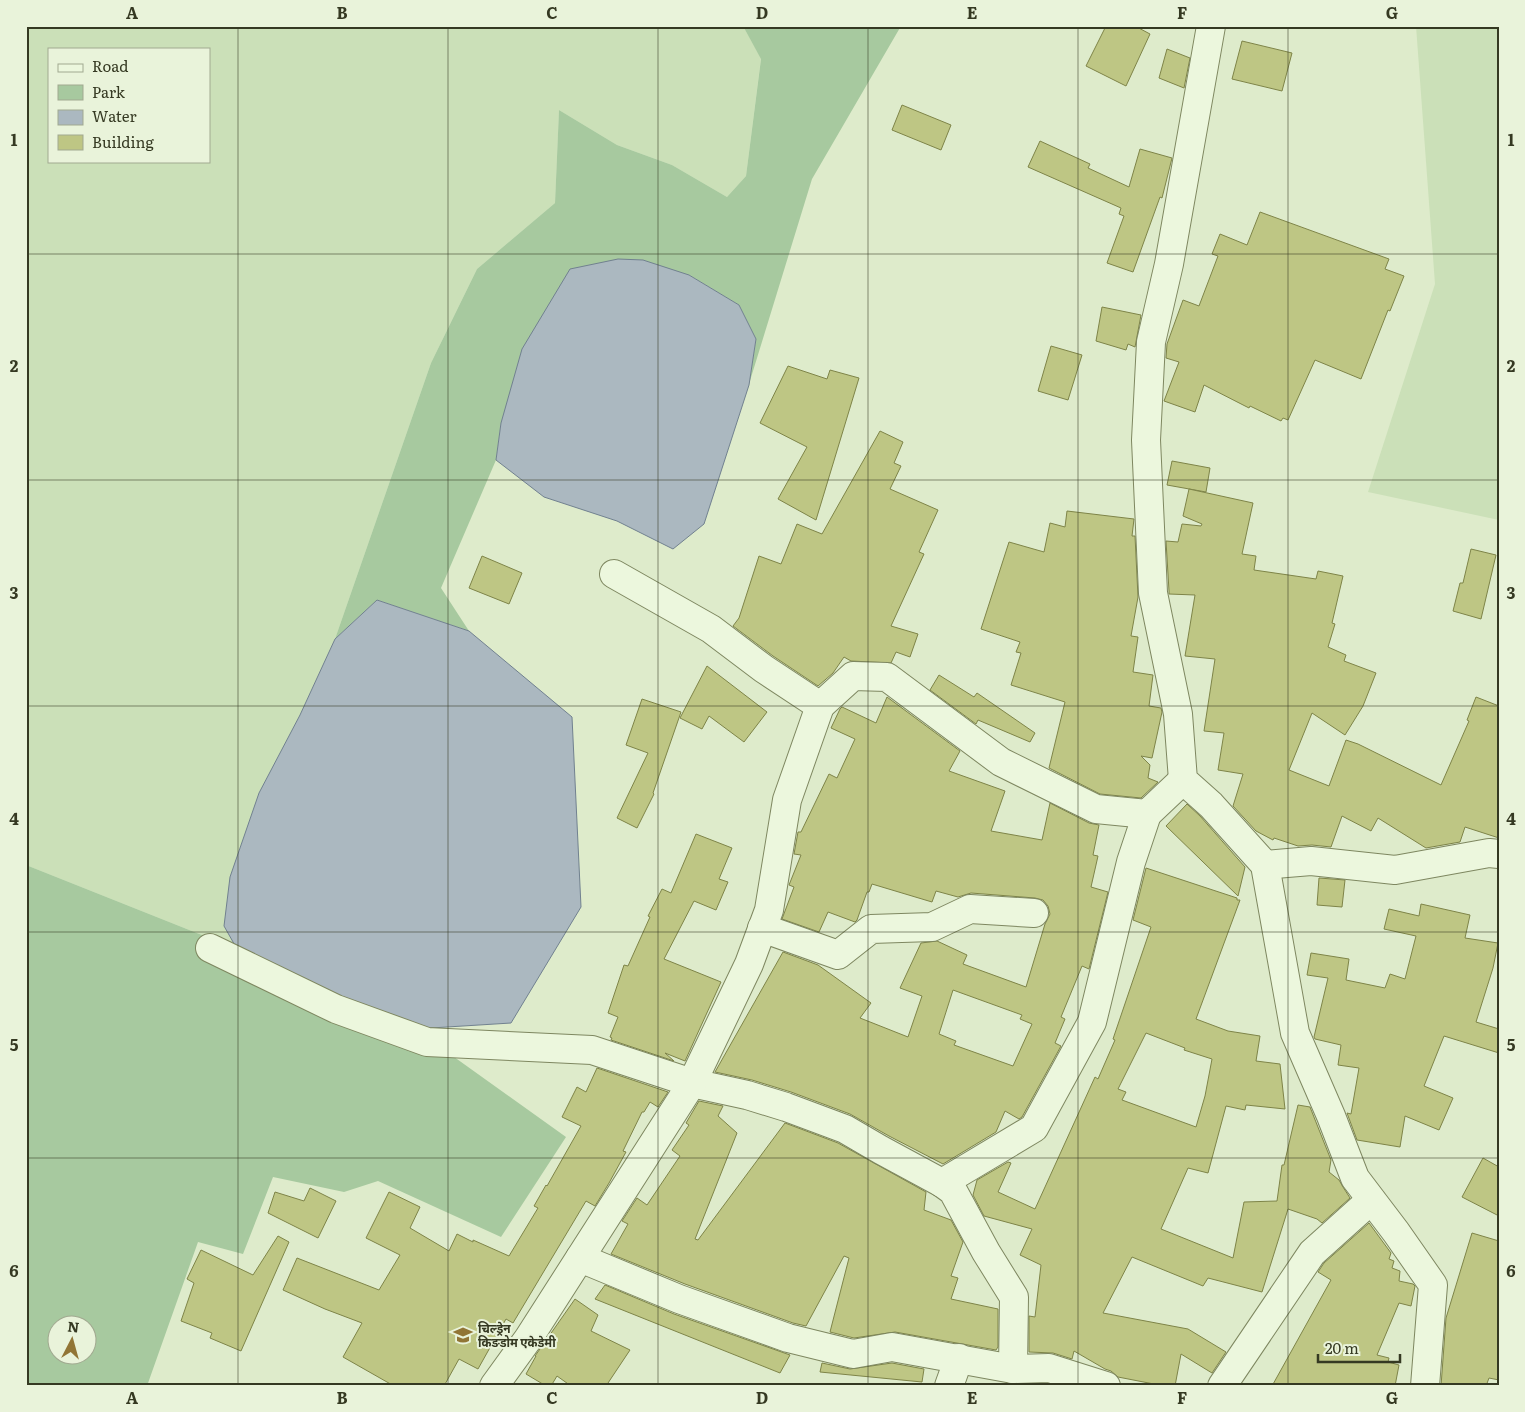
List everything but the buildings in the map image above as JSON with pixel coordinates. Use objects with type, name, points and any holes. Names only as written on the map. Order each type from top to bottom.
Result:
[{"type":"street","points":[[1211,26],[1169,264],[1151,342],[1146,440],[1153,593],[1178,714],[1183,780],[1211,805],[1265,865],[1295,1033],[1331,1116],[1355,1178],[1434,1285],[1426,1386]]},
{"type":"street","points":[[614,574],[711,628],[764,669],[820,706]]},
{"type":"street","points":[[494,1386],[528,1339],[692,1082],[749,964],[769,910],[787,800],[820,706],[853,676],[887,677],[1001,762],[1096,809],[1147,814]]},
{"type":"street","points":[[942,1183],[1034,1128],[1092,1022],[1129,871],[1147,814],[1183,780]]},
{"type":"street","points":[[1265,865],[1311,861],[1395,870],[1489,853],[1499,854]]},
{"type":"street","points":[[762,928],[838,955],[871,929],[932,926],[970,908],[1034,913]]},
{"type":"street","points":[[210,948],[336,1009],[427,1042],[592,1050],[692,1082],[747,1095],[786,1107],[845,1129],[942,1183],[953,1192],[986,1252],[1014,1297],[1013,1369]]},
{"type":"street","points":[[1222,1386],[1312,1252],[1371,1200]]},
{"type":"street","points":[[580,1258],[679,1299],[788,1338],[853,1354],[892,1347],[1013,1369],[1049,1368],[1106,1386]]},
{"type":"street","points":[[949,1386],[959,1358]]},
{"type":"green space","points":[[26,26],[743,26],[761,58],[746,176],[727,197],[672,165],[617,145],[559,110],[555,203],[477,269],[431,363],[335,639],[300,715],[237,949],[26,865]]},
{"type":"green space","points":[[743,26],[901,26],[812,179],[749,384],[756,339],[739,305],[689,275],[501,423],[496,460],[441,588],[469,631],[377,600],[335,639],[431,363],[477,269],[555,203],[559,110],[617,145],[672,165],[727,197],[746,176],[761,59]]},
{"type":"green space","points":[[1416,26],[1499,26],[1499,520],[1368,492],[1435,284]]},
{"type":"green space","points":[[26,865],[237,949],[415,1029],[566,1137],[501,1237],[378,1181],[344,1192],[273,1177],[243,1254],[198,1242],[147,1386],[26,1386]]},
{"type":"water","points":[[618,259],[643,260],[689,275],[739,305],[756,339],[749,385],[704,524],[673,549],[617,521],[544,497],[496,460],[501,423],[522,349],[570,269]]},
{"type":"water","points":[[377,600],[469,631],[572,717],[581,907],[511,1023],[415,1029],[347,1005],[237,949],[224,926],[230,877],[259,793],[300,715],[335,639]]},
{"type":"place","name":"चिल्ड्रेन किङडोम एकेडेमी","points":[[463,1335]]}]
